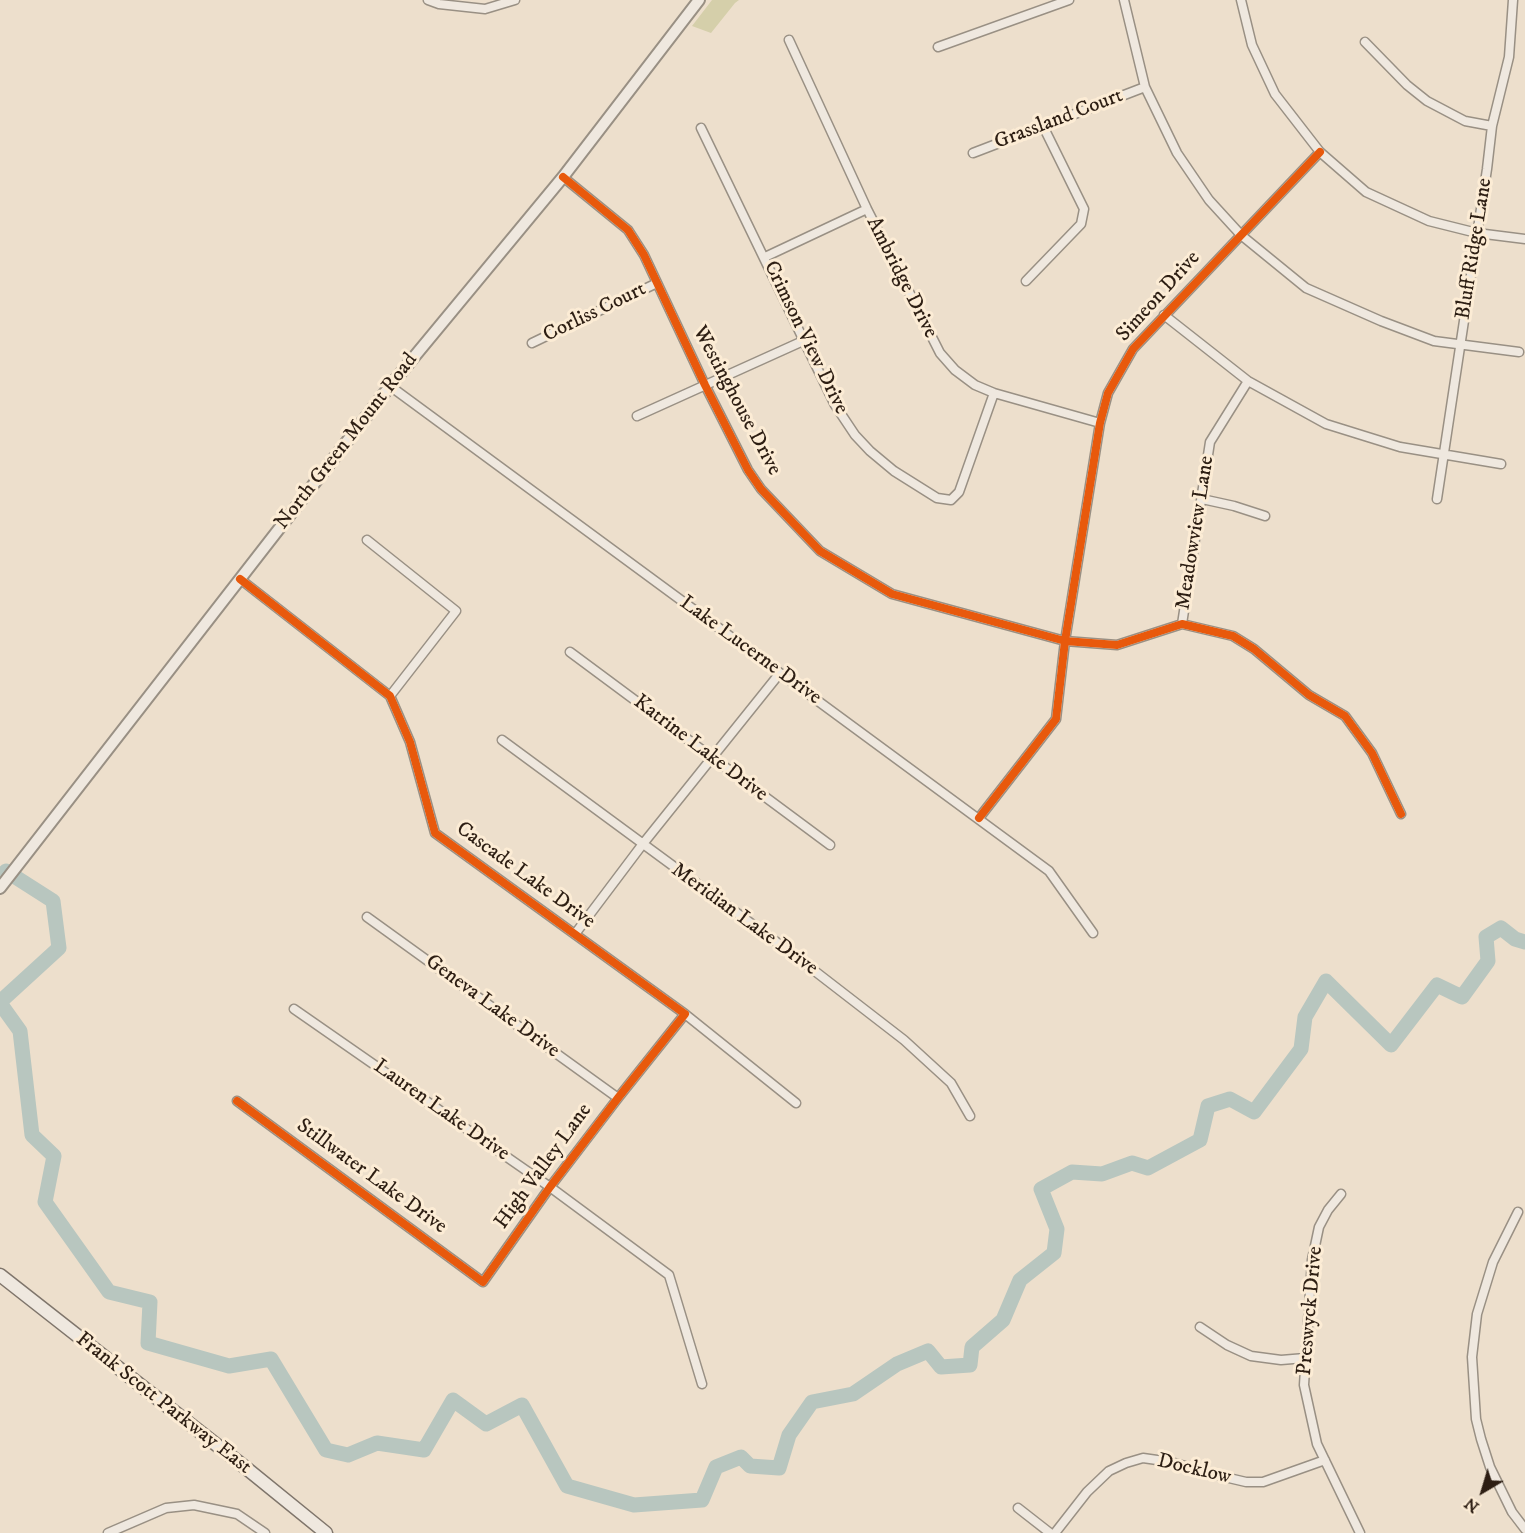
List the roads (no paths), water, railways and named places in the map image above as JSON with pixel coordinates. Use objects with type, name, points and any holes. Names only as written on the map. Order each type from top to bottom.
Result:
[{"type":"main road","name":"Frank Scott Parkway East","points":[[0,1275],[326,1533]]},
{"type":"street","points":[[428,0],[439,4],[485,9],[515,0]]},
{"type":"street","name":"North Green Mount Road","points":[[0,888],[390,386],[563,177],[699,0]]},
{"type":"street","points":[[938,47],[1069,0]]},
{"type":"street","points":[[1124,0],[1145,87],[1178,153],[1209,200],[1241,235],[1306,288],[1381,321],[1434,341],[1519,352]]},
{"type":"street","points":[[1241,0],[1252,45],[1275,94],[1320,152],[1366,192],[1429,220],[1478,233],[1525,239]]},
{"type":"street","name":"Bluff Ridge Lane","points":[[1437,499],[1492,126],[1509,57],[1513,0]]},
{"type":"street","name":"Ambridge Drive","points":[[789,40],[867,209],[940,353],[968,381],[994,393],[1100,423]]},
{"type":"street","points":[[1365,42],[1407,85],[1427,101],[1466,121],[1492,126]]},
{"type":"street","name":"Grassland Court","points":[[973,153],[1145,87]]},
{"type":"street","points":[[1026,281],[1081,224],[1084,209],[1043,126]]},
{"type":"street","name":"Crimson View Drive","points":[[701,128],[835,405],[855,435],[870,452],[894,471],[937,498],[951,500],[959,492],[994,393]]},
{"type":"street","name":"Simeon Drive","points":[[979,818],[1056,719],[1065,641],[1100,423],[1108,393],[1133,349],[1320,152]]},
{"type":"street","name":"Westinghouse Drive","points":[[563,177],[628,230],[644,255],[748,470],[760,489],[820,551],[892,594],[1065,641],[1117,645],[1182,624]]},
{"type":"street","points":[[765,257],[867,209]]},
{"type":"street","name":"Corliss Court","points":[[532,343],[657,284]]},
{"type":"street","points":[[1164,315],[1248,381],[1326,424],[1400,447],[1501,464]]},
{"type":"street","points":[[637,416],[803,341]]},
{"type":"street","name":"Meadowview Lane","points":[[1182,624],[1210,442],[1248,381]]},
{"type":"street","name":"Lake Lucerne Drive","points":[[390,386],[1049,871],[1093,933]]},
{"type":"street","points":[[1202,499],[1265,516]]},
{"type":"street","points":[[367,540],[456,611],[390,696]]},
{"type":"street","name":"Cascade Lake Drive","points":[[240,579],[390,696],[410,742],[435,833],[685,1014],[796,1103]]},
{"type":"street","points":[[1182,624],[1233,636],[1254,649],[1309,695],[1345,716],[1372,753],[1401,814]]},
{"type":"street","name":"Katrine Lake Drive","points":[[570,652],[830,845]]},
{"type":"street","points":[[575,934],[642,845],[780,673]]},
{"type":"street","name":"Meridian Lake Drive","points":[[501,740],[794,955],[904,1040],[951,1083],[970,1116]]},
{"type":"street","name":"Geneva Lake Drive","points":[[367,917],[618,1098]]},
{"type":"street","name":"Lauren Lake Drive","points":[[294,1009],[550,1187],[669,1275],[702,1384]]},
{"type":"street","name":"High Valley Lane","points":[[483,1282],[550,1187],[685,1014]]},
{"type":"street","name":"Stillwater Lake Drive","points":[[237,1101],[483,1282]]},
{"type":"street","name":"Preswyck Drive","points":[[1341,1194],[1328,1210],[1319,1227],[1312,1260],[1304,1385],[1317,1444],[1360,1533]]},
{"type":"street","points":[[1518,1212],[1493,1262],[1478,1314],[1472,1358],[1476,1419],[1484,1448],[1507,1503],[1525,1529]]},
{"type":"street","points":[[1200,1327],[1227,1345],[1251,1356],[1281,1360],[1305,1358]]},
{"type":"street","name":"Docklow","points":[[1052,1533],[1087,1492],[1109,1471],[1126,1462],[1143,1458],[1171,1462],[1226,1478],[1246,1482],[1263,1482],[1325,1460]]},
{"type":"street","points":[[108,1533],[166,1508],[194,1505],[237,1514],[265,1533]]},
{"type":"street","points":[[1018,1508],[1052,1533]]},
{"type":"waterway","points":[[0,868],[6,871]]},
{"type":"waterway","points":[[0,1002],[59,948],[53,901],[6,871]]},
{"type":"waterway","points":[[0,1003],[20,1031],[32,1135],[54,1156],[45,1202],[109,1292],[150,1302],[148,1343],[229,1366],[271,1359],[326,1450],[348,1455],[377,1443],[424,1450],[453,1400],[486,1424],[522,1405],[567,1486],[634,1505],[702,1500],[716,1467],[741,1457],[750,1466],[779,1468],[789,1435],[812,1402],[853,1394],[897,1364],[928,1351],[941,1367],[970,1365],[972,1347],[1003,1320],[1020,1280],[1054,1253],[1057,1229],[1041,1189],[1072,1172],[1102,1174],[1132,1163],[1148,1168],[1200,1140],[1208,1106],[1230,1099],[1254,1112],[1301,1049],[1305,1017],[1326,981],[1391,1045],[1437,985],[1462,997],[1488,961],[1486,937],[1501,928],[1515,939],[1525,942]]}]
